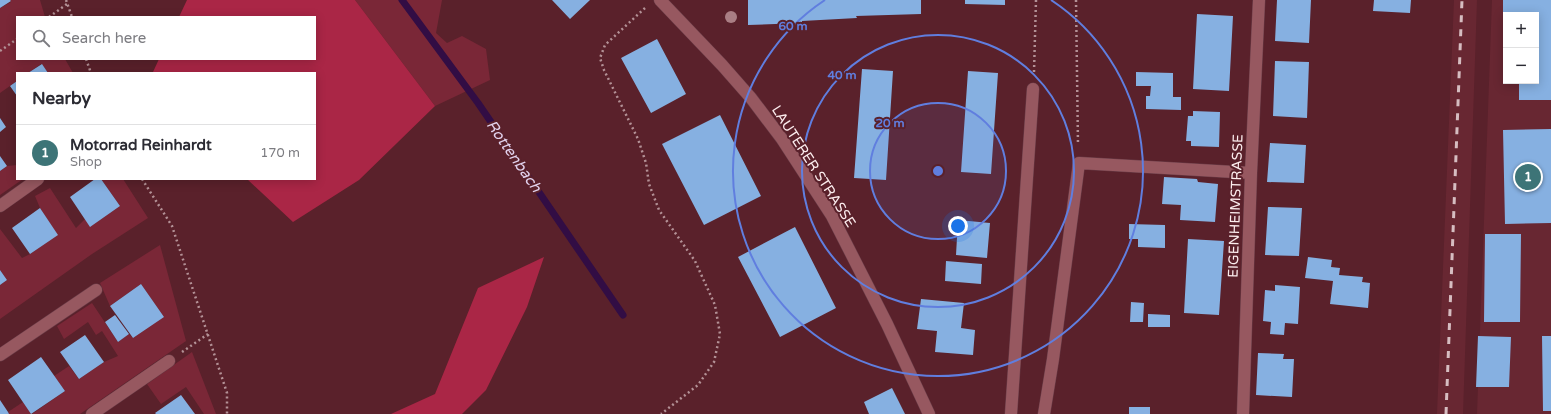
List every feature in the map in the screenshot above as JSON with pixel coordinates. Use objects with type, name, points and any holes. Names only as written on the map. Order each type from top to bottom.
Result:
[{"type":"street","name":"EIGENHEIMSTRASSE","points":[[1243,414],[1251,173],[1259,0]]},
{"type":"street","name":"LAUTERER STRASSE","points":[[666,2],[750,98],[782,139],[832,216],[887,324],[929,414]]},
{"type":"street","points":[[1011,414],[1033,89]]},
{"type":"street","points":[[1044,414],[1054,351],[1079,163],[1251,173]]},
{"type":"street","points":[[0,206],[37,180]]},
{"type":"street","points":[[0,355],[96,290]]},
{"type":"street","points":[[92,414],[169,361]]},
{"type":"path","points":[[66,0],[72,16]]},
{"type":"path","points":[[1033,89],[1036,0]]},
{"type":"path","points":[[1076,0],[1079,163]]},
{"type":"path","points":[[50,16],[67,4]]},
{"type":"path","points":[[648,5],[605,45],[600,58],[604,70],[638,139],[646,163],[649,184],[659,210],[695,261],[714,305],[720,334],[714,362],[698,386],[661,414]]},
{"type":"path","points":[[0,51],[16,40]]},
{"type":"path","points":[[86,60],[91,72]]},
{"type":"path","points":[[143,180],[172,226],[227,393],[227,414]]},
{"type":"path","points":[[169,361],[208,334]]},
{"type":"shaded area","points":[[10,0],[40,0],[45,16],[16,16],[16,60],[66,60],[72,72],[47,72],[41,64],[29,72],[16,72],[16,82],[0,93],[0,8],[11,2]]},
{"type":"shaded area","points":[[187,0],[355,0],[435,106],[359,180],[293,222],[248,180],[316,180],[316,72],[153,72],[159,60],[316,60],[316,16],[179,16]]},
{"type":"shaded area","points":[[355,0],[442,0],[436,33],[447,43],[462,36],[486,49],[490,80],[435,106]]},
{"type":"shaded area","points":[[1454,0],[1477,0],[1463,414],[1437,414]]},
{"type":"shaded area","points":[[1492,0],[1551,0],[1551,414],[1477,414]]},
{"type":"shaded area","points":[[16,165],[16,180],[22,180],[0,195],[0,171],[7,166]]},
{"type":"shaded area","points":[[102,180],[124,180],[148,218],[92,254],[0,319],[0,285],[7,280],[0,270],[0,229],[22,258],[57,235],[40,208],[35,196],[50,188],[76,228],[85,219],[91,226],[120,206]]},
{"type":"shaded area","points":[[160,245],[186,341],[80,414],[32,414],[65,391],[54,376],[69,366],[79,379],[104,362],[118,356],[102,331],[96,335],[88,322],[64,339],[57,326],[92,303],[118,342],[129,334],[133,338],[163,317],[141,284],[110,306],[100,283]]},
{"type":"shaded area","points":[[544,257],[527,307],[486,390],[462,414],[391,414],[435,394],[478,288]]},
{"type":"shaded area","points":[[192,352],[216,414],[204,414],[186,387],[161,404],[147,384]]},
{"type":"shaded area","points":[[23,402],[31,414],[9,414],[8,412]]},
{"type":"building","points":[[0,0],[10,0],[11,1],[0,8]]},
{"type":"building","points":[[552,0],[590,0],[570,19]]},
{"type":"building","points":[[748,0],[921,0],[921,14],[856,16],[857,18],[802,21],[802,23],[748,25]]},
{"type":"building","points":[[965,0],[1005,0],[1005,5],[965,4]]},
{"type":"building","points":[[1277,0],[1311,0],[1309,43],[1275,41]]},
{"type":"building","points":[[1374,0],[1411,0],[1410,13],[1373,11]]},
{"type":"building","points":[[1503,0],[1551,0],[1551,100],[1519,100],[1519,84],[1539,84],[1539,12],[1503,12]]},
{"type":"building","points":[[1197,14],[1233,16],[1229,91],[1193,89]]},
{"type":"building","points":[[657,39],[686,94],[651,113],[621,58]]},
{"type":"building","points":[[1275,61],[1309,62],[1307,118],[1273,116]]},
{"type":"building","points":[[42,64],[47,72],[30,72]]},
{"type":"building","points":[[862,69],[893,71],[886,180],[854,178]]},
{"type":"building","points":[[968,71],[998,73],[991,174],[961,172]]},
{"type":"building","points":[[1136,72],[1173,73],[1173,97],[1181,97],[1181,110],[1146,109],[1146,96],[1150,96],[1151,86],[1136,86]]},
{"type":"building","points":[[16,82],[16,95],[10,86]]},
{"type":"building","points":[[1193,111],[1220,112],[1219,147],[1191,146],[1191,141],[1186,141],[1188,116],[1193,116]]},
{"type":"building","points":[[720,115],[761,196],[704,225],[662,144]]},
{"type":"building","points":[[0,118],[6,127],[0,132]]},
{"type":"building","points":[[1551,129],[1551,223],[1505,224],[1503,130]]},
{"type":"building","points":[[1270,143],[1306,145],[1304,183],[1267,182]]},
{"type":"building","points":[[0,156],[7,166],[0,171]]},
{"type":"building","points":[[1164,177],[1197,179],[1198,182],[1218,184],[1215,222],[1180,220],[1181,205],[1162,204]]},
{"type":"building","points":[[94,180],[102,180],[120,206],[90,227],[70,197]]},
{"type":"building","points":[[1268,207],[1302,208],[1299,256],[1265,255]]},
{"type":"building","points":[[40,208],[58,235],[30,254],[12,228]]},
{"type":"building","points":[[958,220],[990,223],[987,258],[956,255]]},
{"type":"building","points":[[1129,224],[1165,225],[1165,248],[1138,247],[1138,239],[1129,239]]},
{"type":"building","points":[[795,227],[836,308],[780,337],[738,257]]},
{"type":"building","points":[[1485,234],[1521,234],[1520,322],[1484,322]]},
{"type":"building","points":[[1188,239],[1224,241],[1219,315],[1184,313]]},
{"type":"building","points":[[1308,257],[1332,260],[1331,267],[1340,268],[1339,275],[1363,277],[1362,282],[1370,283],[1368,308],[1330,304],[1333,281],[1305,278]]},
{"type":"building","points":[[946,261],[982,264],[981,284],[945,281]]},
{"type":"building","points":[[0,270],[7,280],[0,285]]},
{"type":"building","points":[[141,284],[164,317],[133,338],[110,306]]},
{"type":"building","points":[[1275,285],[1300,287],[1298,324],[1285,323],[1284,335],[1270,334],[1271,322],[1263,321],[1265,290],[1275,291]]},
{"type":"building","points":[[921,299],[964,303],[961,328],[975,330],[973,355],[935,352],[937,331],[917,329]]},
{"type":"building","points":[[1131,302],[1144,303],[1143,322],[1130,322]]},
{"type":"building","points":[[1148,314],[1170,315],[1170,327],[1148,327]]},
{"type":"building","points":[[115,315],[129,334],[118,342],[105,322]]},
{"type":"building","points":[[85,335],[104,362],[79,379],[60,352]]},
{"type":"building","points":[[1478,336],[1511,337],[1509,387],[1476,387]]},
{"type":"building","points":[[1542,336],[1551,336],[1551,411],[1543,411]]},
{"type":"building","points":[[1258,353],[1284,354],[1283,359],[1294,359],[1292,397],[1256,395]]},
{"type":"building","points":[[41,357],[65,391],[31,414],[8,380]]},
{"type":"building","points":[[892,388],[905,414],[869,414],[864,402]]},
{"type":"building","points":[[181,395],[195,414],[155,413]]},
{"type":"building","points":[[0,400],[8,412],[9,414],[0,414]]},
{"type":"building","points":[[1129,407],[1150,407],[1150,414],[1129,414]]},
{"type":"waterway","name":"Rottenbach","points":[[402,0],[478,103],[623,315]]},
{"type":"railway","points":[[1446,414],[1462,0]]},
{"type":"place","name":"Motorrad Reinhardt","points":[[1528,177]]}]
